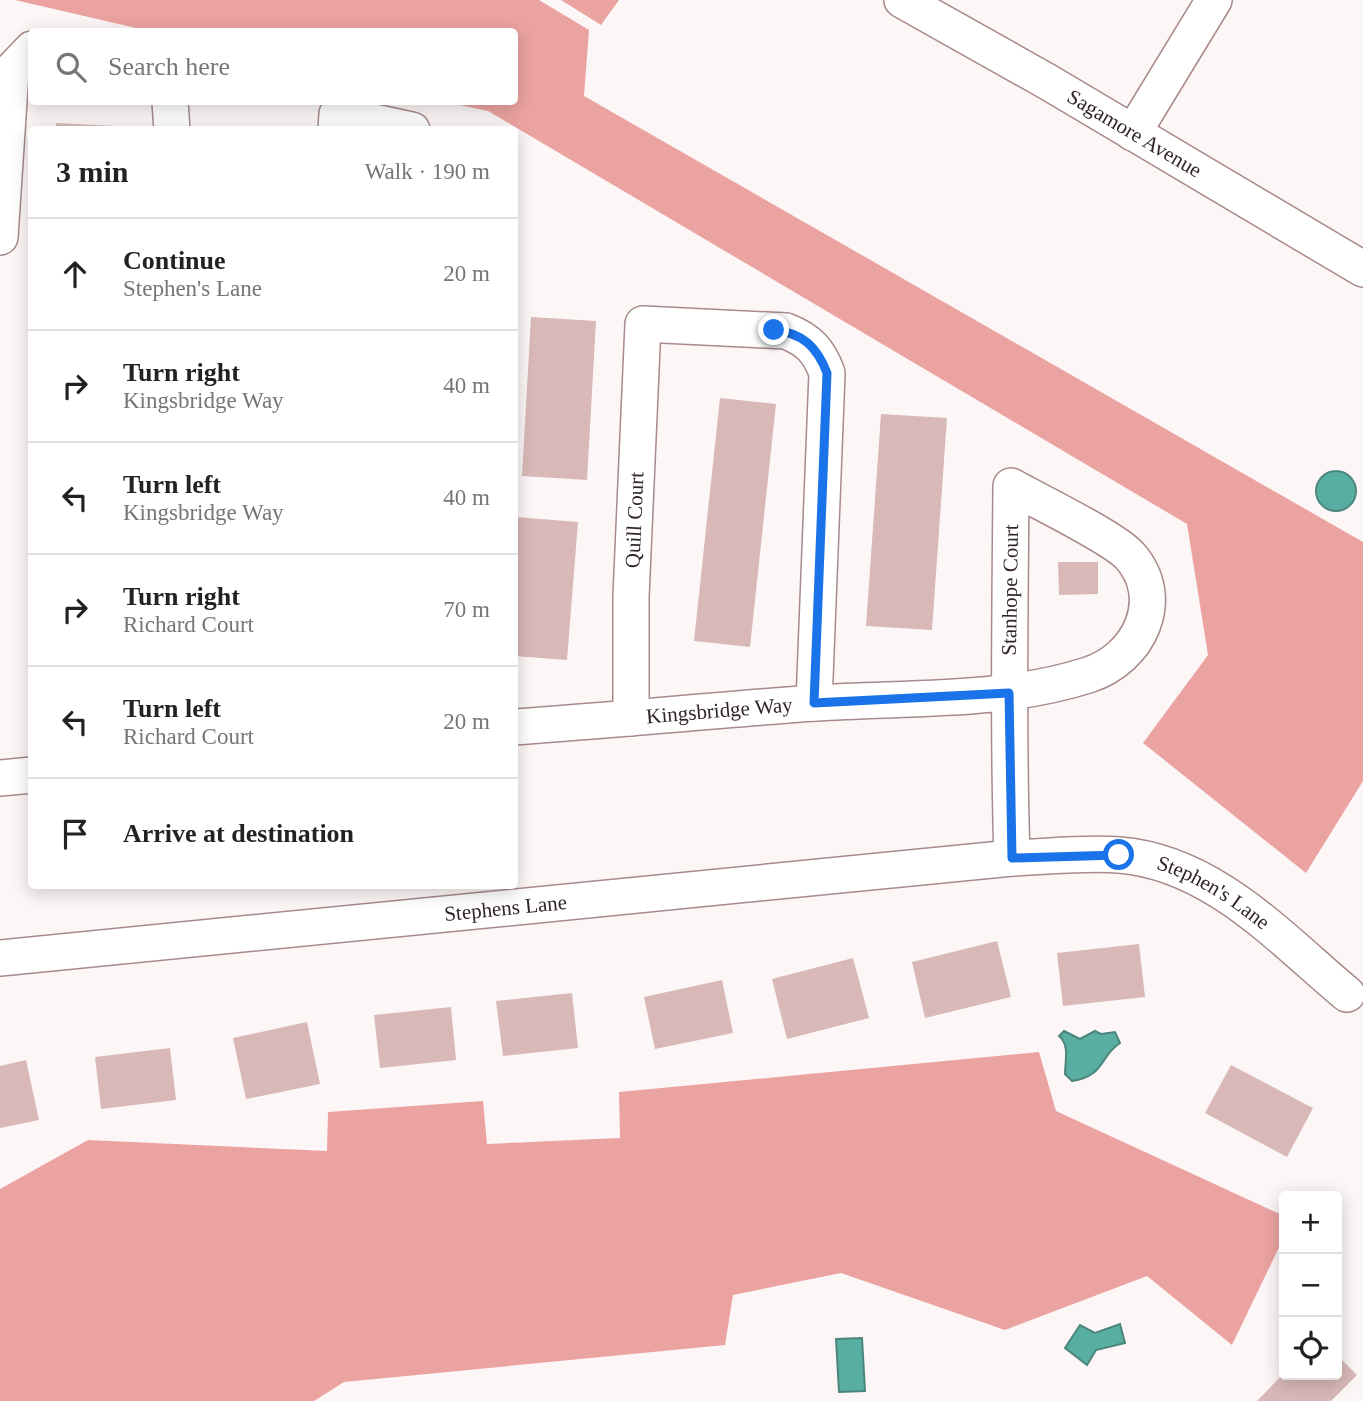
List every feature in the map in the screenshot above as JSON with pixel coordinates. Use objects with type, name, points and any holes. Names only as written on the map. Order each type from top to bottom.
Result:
[{"type":"street","name":"Sagamore Avenue","points":[[902,0],[1363,269]]},
{"type":"street","points":[[1133,133],[1214,0]]},
{"type":"street","points":[[0,237],[11,71],[28,53]]},
{"type":"street","points":[[170,105],[172,126]]},
{"type":"street","points":[[336,126],[337,114],[393,126]]},
{"type":"street","name":"Quill Court","points":[[631,718],[631,597],[643,324],[786,331],[804,338],[820,354],[827,373],[814,703]]},
{"type":"street","name":"Kingsbridge Way","points":[[518,727],[814,703],[1009,693],[1091,675],[1131,650],[1147,622],[1146,581],[1129,554],[1011,486]]},
{"type":"street","name":"Stanhope Court","points":[[1009,693],[1011,486]]},
{"type":"street","points":[[1009,693],[1012,858]]},
{"type":"street","points":[[0,778],[28,775]]},
{"type":"street","name":"Stephen's Lane","points":[[1012,858],[1119,855],[1177,868],[1228,895],[1347,994]]},
{"type":"street","name":"Stephens Lane","points":[[0,958],[1012,858]]},
{"type":"shaded area","points":[[15,0],[539,0],[589,30],[584,96],[1363,542],[1363,781],[1306,873],[1143,743],[1208,655],[1187,524],[518,129],[518,126],[488,111],[460,105],[518,105],[518,28],[136,28]]},
{"type":"shaded area","points":[[561,0],[619,0],[601,25]]},
{"type":"shaded area","points":[[1336,471],[1344,472],[1350,477],[1355,483],[1355,499],[1350,505],[1344,510],[1336,511],[1328,510],[1322,505],[1317,499],[1316,491],[1317,483],[1322,477],[1328,472]]},
{"type":"shaded area","points":[[1064,1031],[1080,1039],[1095,1031],[1101,1034],[1115,1032],[1120,1043],[1090,1075],[1072,1081],[1065,1074],[1066,1049],[1059,1036]]},
{"type":"shaded area","points":[[1039,1052],[1056,1111],[1279,1214],[1279,1247],[1232,1345],[1147,1276],[1005,1330],[841,1273],[733,1295],[725,1345],[344,1382],[314,1401],[0,1401],[0,1189],[88,1140],[327,1151],[328,1112],[483,1101],[487,1144],[620,1138],[619,1092]]},
{"type":"shaded area","points":[[1120,1324],[1125,1343],[1096,1350],[1087,1365],[1065,1348],[1080,1325],[1095,1333]]},
{"type":"shaded area","points":[[862,1338],[865,1391],[839,1392],[836,1339]]},
{"type":"building","points":[[56,123],[114,126],[56,126]]},
{"type":"building","points":[[531,317],[596,321],[587,480],[522,476]]},
{"type":"building","points":[[720,398],[776,404],[750,647],[694,641]]},
{"type":"building","points":[[881,414],[947,418],[932,630],[866,626]]},
{"type":"building","points":[[518,517],[578,522],[567,660],[518,656]]},
{"type":"building","points":[[1058,562],[1098,562],[1098,594],[1059,595]]},
{"type":"building","points":[[997,941],[1011,997],[925,1018],[912,962]]},
{"type":"building","points":[[1139,944],[1145,997],[1063,1006],[1057,953]]},
{"type":"building","points":[[853,958],[869,1018],[787,1039],[772,979]]},
{"type":"building","points":[[722,980],[733,1033],[655,1049],[644,997]]},
{"type":"building","points":[[572,993],[578,1048],[503,1056],[496,1001]]},
{"type":"building","points":[[451,1007],[456,1060],[380,1068],[374,1015]]},
{"type":"building","points":[[307,1022],[320,1084],[246,1099],[233,1038]]},
{"type":"building","points":[[170,1048],[176,1100],[101,1109],[95,1057]]},
{"type":"building","points":[[26,1060],[39,1120],[0,1128],[0,1066]]},
{"type":"building","points":[[1231,1065],[1313,1108],[1287,1157],[1205,1113]]},
{"type":"building","points":[[1342,1360],[1357,1375],[1331,1401],[1257,1401],[1279,1378],[1342,1380]]},
{"type":"route","points":[[774,330],[786,331],[804,338],[820,354],[827,373],[814,703],[1009,693],[1012,858],[1119,855]]}]
